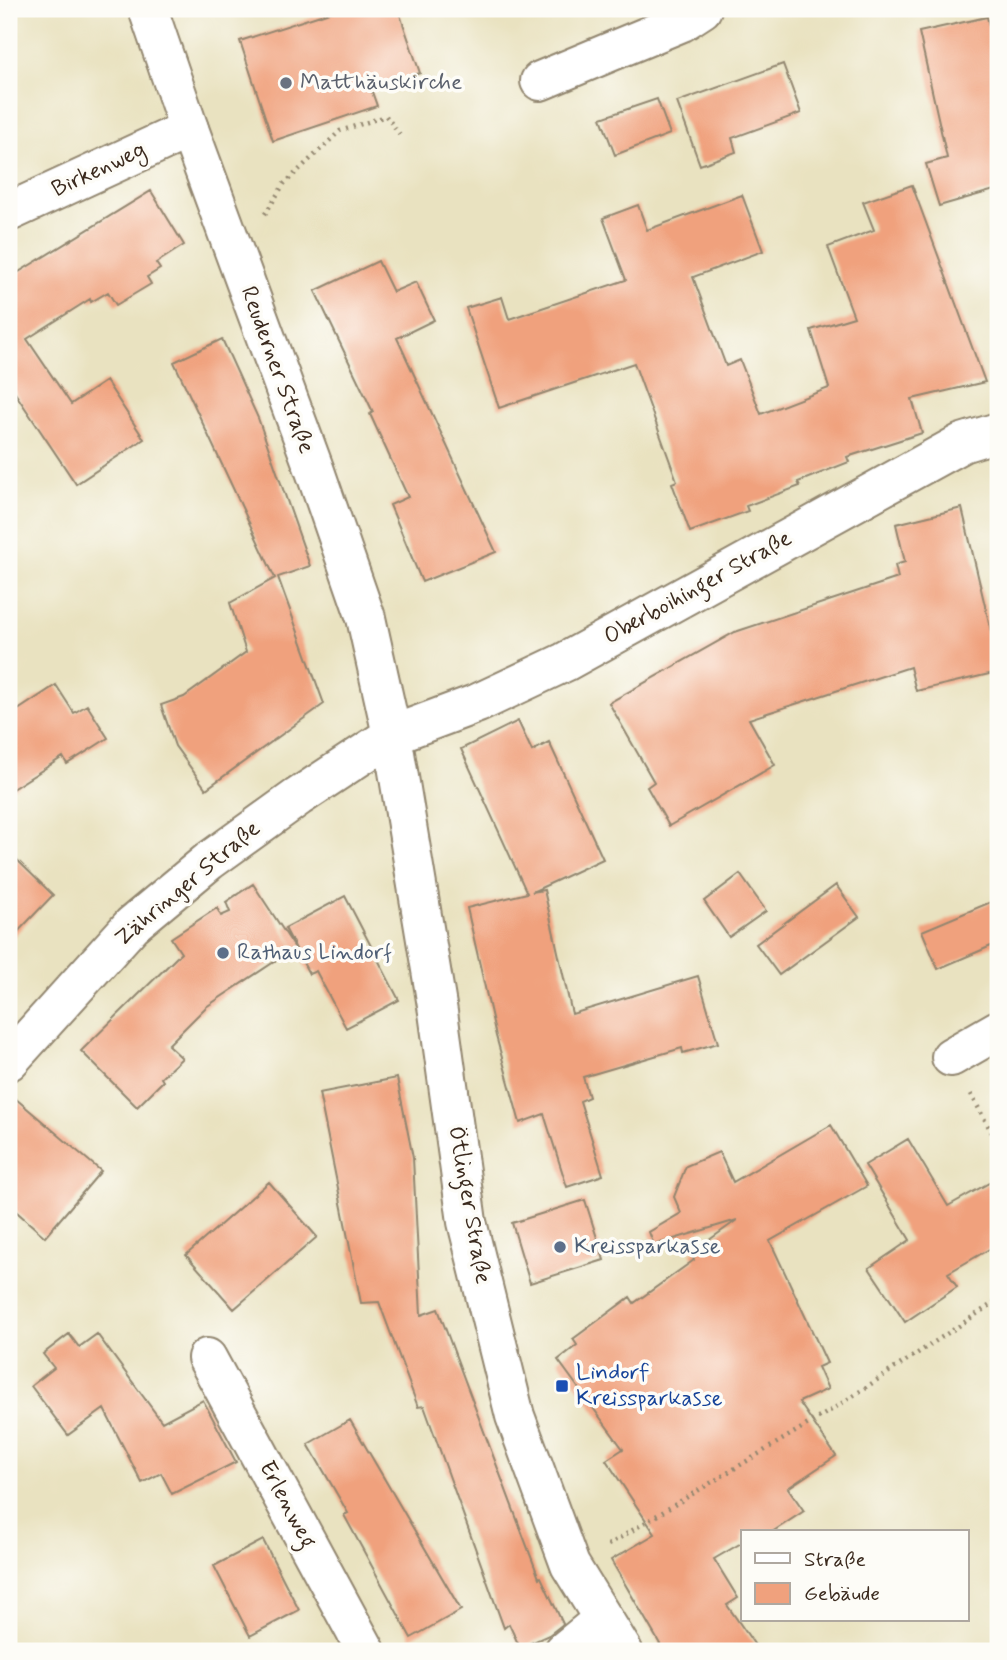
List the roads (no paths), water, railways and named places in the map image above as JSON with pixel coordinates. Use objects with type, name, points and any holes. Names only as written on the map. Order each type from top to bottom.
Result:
[{"type":"street","name":"Reuderner Straße","points":[[148,9],[366,618],[392,735]]},
{"type":"street","points":[[540,81],[682,22],[702,9]]},
{"type":"street","name":"Birkenweg","points":[[9,212],[189,129]]},
{"type":"street","name":"Oberboihinger Straße","points":[[392,735],[478,703],[565,662],[962,443],[998,432]]},
{"type":"street","name":"Zähringer Straße","points":[[9,1061],[132,925],[209,861],[298,797],[392,735]]},
{"type":"street","name":"Ötlinger Straße","points":[[392,735],[438,1012],[467,1222],[515,1416],[570,1565],[623,1651]]},
{"type":"street","points":[[951,1057],[998,1030]]},
{"type":"street","name":"Erlenweg","points":[[207,1358],[366,1651]]},
{"type":"street","points":[[564,1651],[602,1620]]},
{"type":"place","name":"Matthäuskirche","points":[[286,83]]},
{"type":"place","name":"Rathaus Lindorf","points":[[223,953]]},
{"type":"place","name":"Kreissparkasse","points":[[560,1247]]},
{"type":"place","name":"Lindorf Kreissparkasse","points":[[562,1386]]}]
